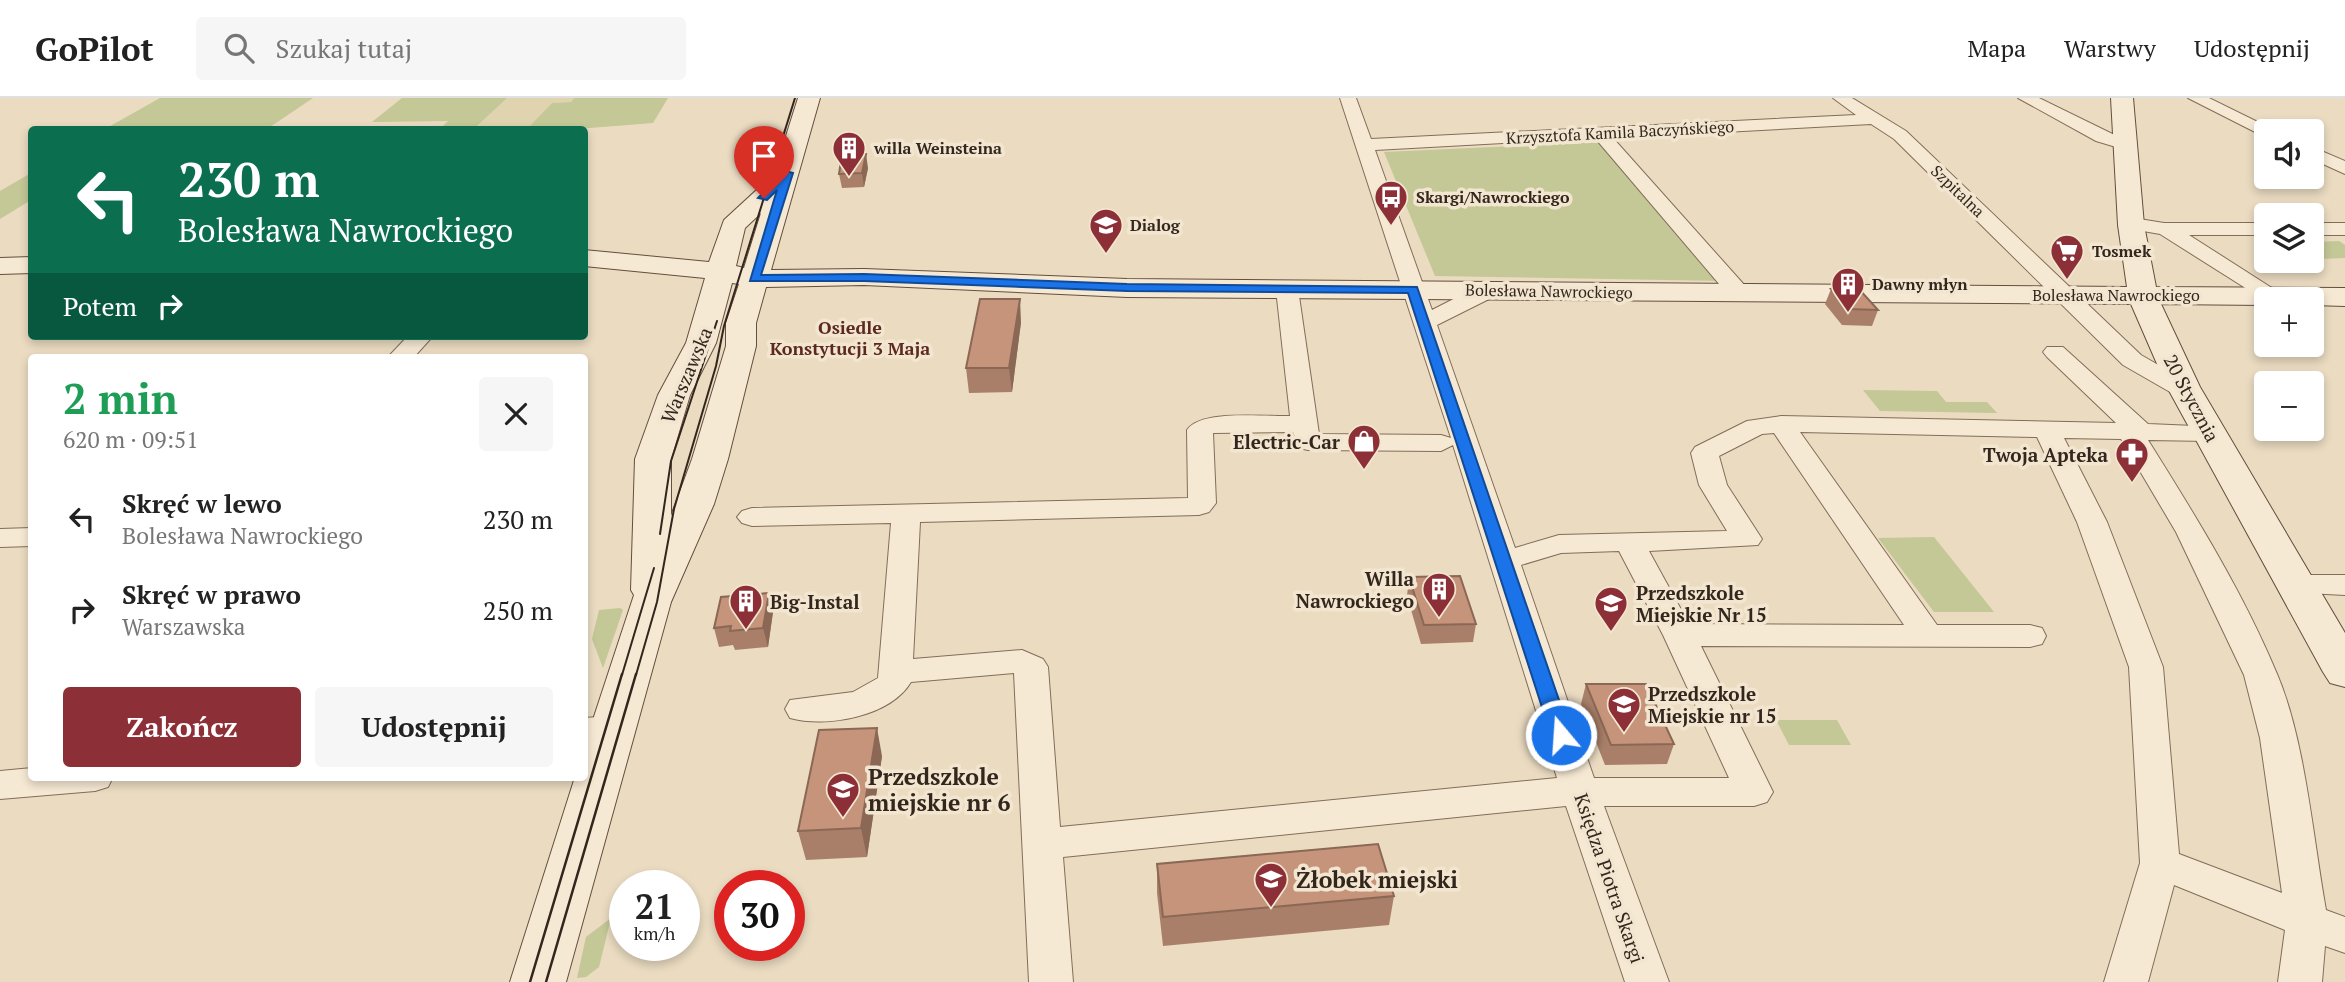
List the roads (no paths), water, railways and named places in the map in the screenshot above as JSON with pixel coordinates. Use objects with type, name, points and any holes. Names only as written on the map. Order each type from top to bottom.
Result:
[{"type":"street","name":"Warszawska","points":[[650,602],[652,463],[674,396],[701,343],[734,262],[788,173],[809,98]]},
{"type":"street","name":"Księdza Piotra Skargi","points":[[1348,98],[1580,792],[1647,982]]},
{"type":"street","name":"Szpitalna","points":[[1841,98],[1900,135],[2132,360],[2186,391]]},
{"type":"street","points":[[2026,98],[2098,135],[2126,145]]},
{"type":"street","name":"20 Stycznia","points":[[2122,98],[2133,224],[2143,296],[2186,391],[2299,585],[2345,672]]},
{"type":"street","points":[[2196,98],[2254,125]]},
{"type":"street","name":"Krzysztofa Kamila Baczyńskiego","points":[[1365,145],[1875,119]]},
{"type":"street","points":[[1600,133],[1739,293]]},
{"type":"street","points":[[2324,158],[2345,168]]},
{"type":"street","name":"Warszawska","points":[[588,775],[599,730],[650,602],[695,504],[741,346],[734,262],[737,220],[774,189],[788,173]]},
{"type":"street","points":[[2133,224],[2164,229],[2254,229]]},
{"type":"street","points":[[2164,229],[2259,287]]},
{"type":"street","points":[[2324,229],[2345,229]]},
{"type":"street","name":"Bolesława Nawrockiego","points":[[588,258],[649,264],[734,262],[864,277],[1114,287],[2254,297]]},
{"type":"street","points":[[0,265],[28,265]]},
{"type":"street","points":[[1287,289],[1308,442],[1441,443]]},
{"type":"street","points":[[1424,323],[1489,290]]},
{"type":"street","name":"Bolesława Nawrockiego","points":[[2324,297],[2345,297]]},
{"type":"street","points":[[403,354],[417,340]]},
{"type":"street","points":[[2055,352],[2135,431],[2191,533],[2261,675],[2278,738],[2308,920],[2301,982]]},
{"type":"street","points":[[752,517],[1199,506],[1202,503],[1202,426],[1304,424]]},
{"type":"street","points":[[1503,561],[1559,544],[1747,539],[1713,485],[1704,453],[1756,427],[1781,424],[2209,433]]},
{"type":"street","points":[[1781,424],[1927,634]]},
{"type":"street","points":[[2046,429],[2092,522],[2146,667],[2160,863],[2126,982]]},
{"type":"street","points":[[802,709],[850,705],[891,687],[897,672],[906,514]]},
{"type":"street","points":[[0,538],[28,537]]},
{"type":"street","points":[[1042,844],[1548,792],[1754,792],[1679,635],[1629,541]]},
{"type":"street","points":[[2299,585],[2345,585]]},
{"type":"street","points":[[1679,635],[2030,636]]},
{"type":"street","points":[[897,672],[1028,663],[1031,667],[1051,982]]},
{"type":"street","name":"Warszawska","points":[[538,982],[587,781]]},
{"type":"street","points":[[2160,863],[2345,935]]},
{"type":"tram line","points":[[636,675],[657,602],[674,509],[716,366],[724,326],[795,98]]},
{"type":"tram line","points":[[660,534],[671,461],[717,321]]},
{"type":"tram line","points":[[622,675],[654,568]]},
{"type":"tram line","points":[[530,982],[622,674]]},
{"type":"tram line","points":[[546,982],[636,674]]},
{"type":"place","name":"willa Weinsteina","points":[[849,178]]},
{"type":"place","name":"Skargi/Nawrockiego","points":[[1391,227]]},
{"type":"place","name":"Dialog","points":[[1106,255]]},
{"type":"place","name":"Tosmek","points":[[2067,281]]},
{"type":"place","name":"Dawny młyn","points":[[1848,314]]},
{"type":"place","name":"Electric-Car","points":[[1364,471]]},
{"type":"place","name":"Twoja Apteka","points":[[2132,484]]},
{"type":"place","name":"Willa Nawrockiego","points":[[1439,619]]},
{"type":"place","name":"Big-Instal","points":[[746,631]]},
{"type":"place","name":"Przedszkole Miejskie Nr 15","points":[[1611,633]]},
{"type":"place","name":"Przedszkole Miejskie nr 15","points":[[1624,734]]},
{"type":"place","name":"Przedszkole miejskie nr 6","points":[[843,819]]},
{"type":"place","name":"Żłobek miejski","points":[[1271,909]]},
{"type":"district","name":"Osiedle Konstytucji 3 Maja","points":[[850,337]]}]
